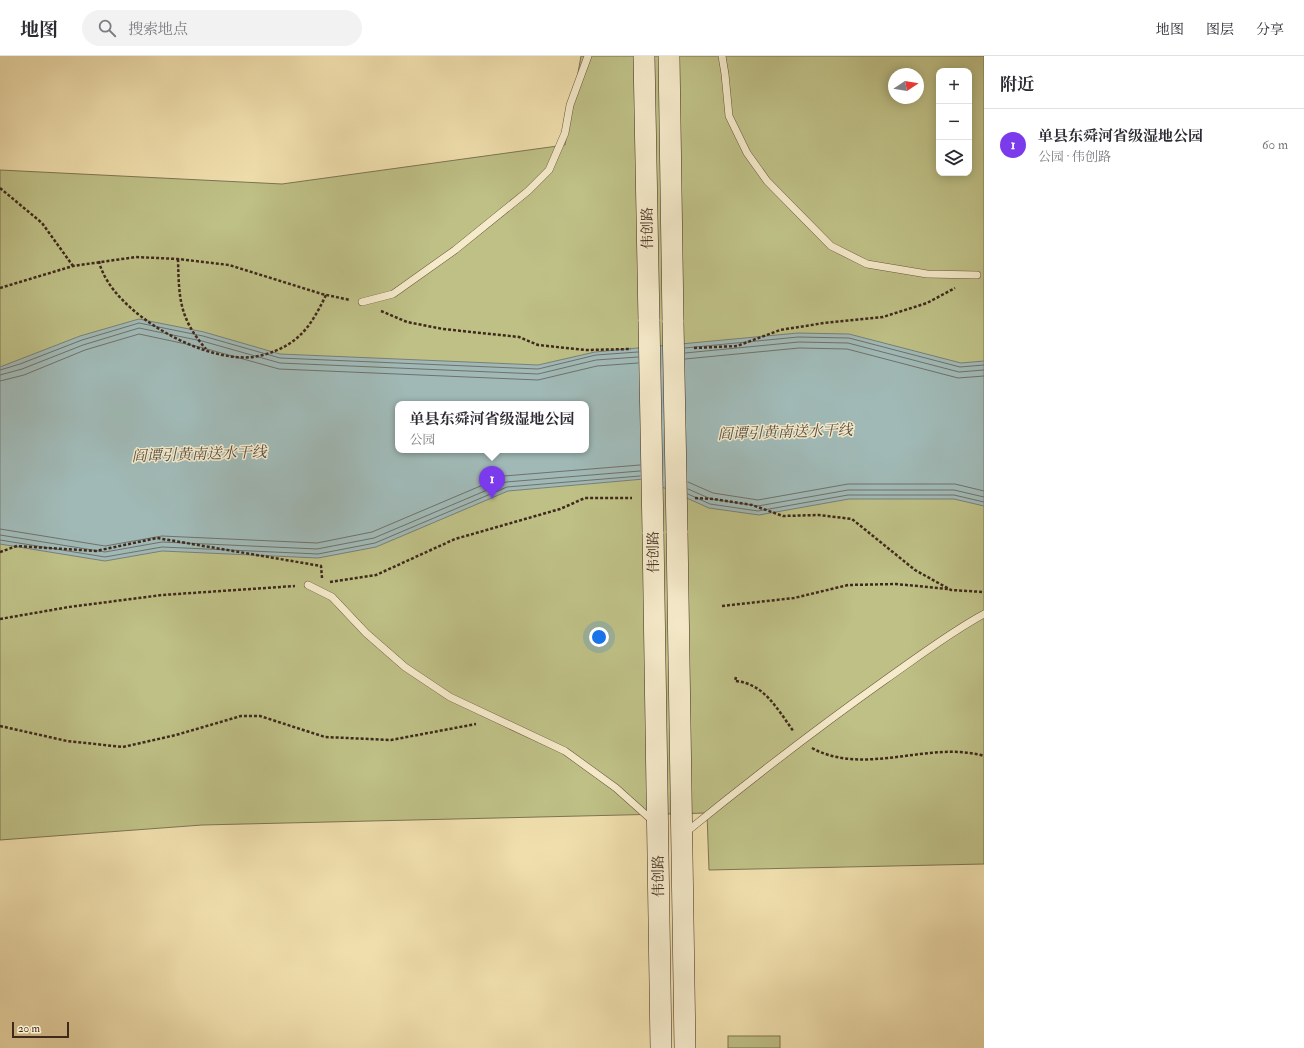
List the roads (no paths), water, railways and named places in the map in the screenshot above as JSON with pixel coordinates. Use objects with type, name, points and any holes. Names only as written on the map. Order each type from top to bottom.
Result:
[{"type":"street","name":"伟创路","points":[[644,56],[661,1048]]},
{"type":"street","name":"伟创路","points":[[669,56],[685,1048]]},
{"type":"lane","points":[[362,302],[393,294],[528,192],[549,170],[565,133],[570,105],[588,56]]},
{"type":"lane","points":[[722,56],[729,116],[747,153],[767,181],[831,246],[868,264],[927,274],[978,275]]},
{"type":"lane","points":[[308,585],[332,597],[366,633],[406,667],[450,697],[565,751],[616,788],[657,825]]},
{"type":"lane","points":[[682,836],[800,741],[955,630],[984,614]]},
{"type":"water","name":"阎谭引黄南送水干线","points":[[139,319],[204,332],[280,354],[538,365],[595,352],[798,333],[849,334],[961,363],[984,361],[984,506],[954,499],[849,499],[759,515],[709,508],[644,479],[508,491],[376,547],[318,558],[162,551],[105,561],[0,544],[0,367],[80,336]]},
{"type":"place","name":"单县东舜河省级湿地公园","points":[[492,499]]}]
